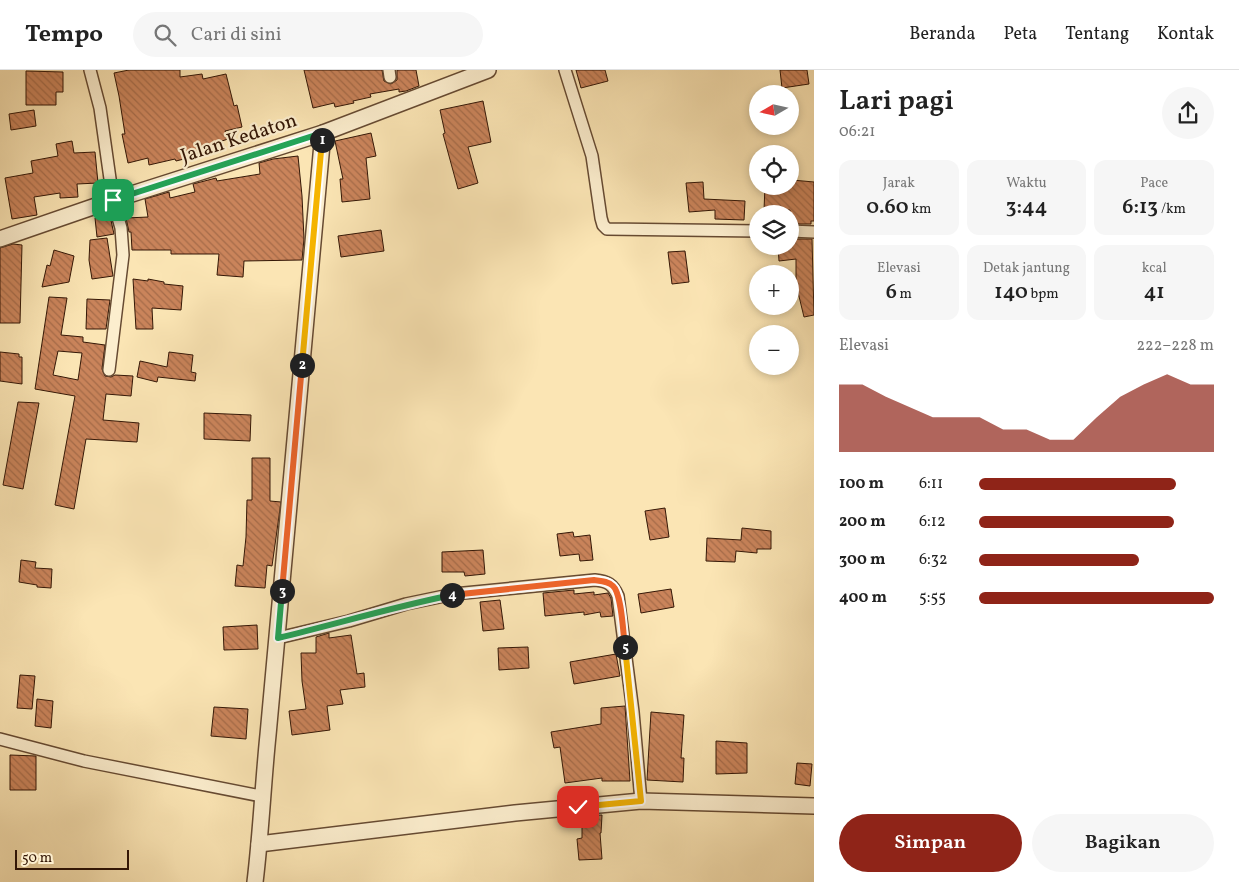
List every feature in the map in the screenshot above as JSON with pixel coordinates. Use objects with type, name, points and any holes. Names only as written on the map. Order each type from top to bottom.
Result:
[{"type":"street","points":[[90,70],[100,108],[113,200],[121,228],[124,255],[109,370]]},
{"type":"street","name":"Jalan Kedaton","points":[[0,239],[113,200],[322,133],[488,70]]},
{"type":"street","points":[[565,70],[592,156],[602,225],[607,229],[749,231]]},
{"type":"street","points":[[255,882],[260,844],[262,796],[278,638],[322,133]]},
{"type":"street","points":[[799,231],[814,232]]},
{"type":"street","points":[[278,638],[350,621],[406,604],[454,594],[594,580],[605,581],[614,586],[618,596],[633,712],[641,801]]},
{"type":"street","points":[[0,739],[84,761],[262,796]]},
{"type":"street","points":[[260,844],[515,813],[641,801],[814,806]]},
{"type":"building","points":[[129,70],[180,70],[180,77],[202,74],[203,79],[226,74],[234,106],[237,105],[242,127],[225,131],[228,139],[210,145],[211,150],[196,156],[149,165],[148,158],[128,163],[114,73]]},
{"type":"building","points":[[304,70],[382,70],[384,81],[391,84],[397,80],[397,70],[416,70],[419,86],[406,91],[399,92],[399,89],[370,94],[371,97],[335,107],[334,103],[313,108]]},
{"type":"building","points":[[576,70],[605,70],[608,81],[581,88]]},
{"type":"building","points":[[780,70],[807,70],[809,84],[782,85]]},
{"type":"building","points":[[26,71],[63,72],[63,92],[56,92],[56,105],[26,105]]},
{"type":"building","points":[[483,101],[491,142],[468,147],[478,183],[458,189],[443,134],[445,133],[440,110]]},
{"type":"building","points":[[34,110],[36,126],[11,130],[9,114]]},
{"type":"building","points":[[371,133],[376,156],[366,158],[370,199],[342,202],[340,179],[343,179],[335,141]]},
{"type":"building","points":[[72,141],[74,153],[95,152],[98,183],[77,184],[78,197],[60,198],[60,193],[34,197],[37,215],[12,219],[5,178],[33,173],[31,161],[58,156],[56,144]]},
{"type":"building","points":[[298,156],[304,239],[302,260],[244,261],[243,277],[217,275],[219,254],[171,254],[171,250],[132,250],[131,232],[129,232],[126,218],[148,217],[145,199],[169,192],[170,198],[195,192],[193,184],[216,178],[217,181],[260,174],[259,163]]},
{"type":"building","points":[[799,181],[814,182],[814,221],[811,221],[811,224],[799,224],[799,205],[764,205],[765,195],[799,195]]},
{"type":"building","points":[[703,182],[704,199],[745,201],[744,220],[715,219],[715,210],[689,212],[686,183]]},
{"type":"building","points":[[110,216],[114,234],[97,237],[95,218]]},
{"type":"building","points":[[381,230],[384,251],[341,257],[338,236]]},
{"type":"building","points":[[107,238],[113,276],[92,279],[89,260],[90,240]]},
{"type":"building","points":[[799,239],[812,239],[814,315],[804,317],[799,296],[799,265],[796,265],[796,259],[779,261],[779,255],[799,255]]},
{"type":"building","points":[[13,244],[22,245],[20,323],[0,323],[0,248]]},
{"type":"building","points":[[54,250],[74,256],[69,282],[42,287],[47,265],[50,266]]},
{"type":"building","points":[[685,251],[689,282],[672,284],[668,252]]},
{"type":"building","points":[[133,279],[148,281],[148,279],[164,282],[164,284],[183,286],[181,310],[152,308],[153,329],[136,329]]},
{"type":"building","points":[[49,297],[67,298],[61,335],[83,337],[83,342],[105,345],[102,369],[105,376],[133,376],[131,396],[106,394],[103,420],[139,423],[137,442],[86,439],[74,509],[55,505],[75,396],[35,389]],"holes":[[[58,351],[82,353],[78,380],[53,375]]]},
{"type":"building","points":[[87,299],[110,300],[106,329],[86,329]]},
{"type":"building","points":[[0,352],[19,354],[19,357],[22,357],[22,384],[0,381]]},
{"type":"building","points":[[169,352],[193,355],[191,372],[196,373],[195,381],[158,377],[157,382],[137,377],[140,361],[167,367]]},
{"type":"building","points":[[18,402],[39,403],[23,489],[3,485]]},
{"type":"building","points":[[204,413],[251,415],[250,441],[204,439]]},
{"type":"building","points":[[252,458],[270,458],[270,501],[281,502],[272,566],[267,565],[265,588],[235,586],[237,565],[243,566],[247,500],[252,500]]},
{"type":"building","points":[[665,508],[669,537],[650,540],[645,511]]},
{"type":"building","points":[[742,528],[771,531],[771,549],[757,549],[757,553],[736,551],[735,562],[706,561],[707,538],[741,540]]},
{"type":"building","points":[[573,532],[574,537],[590,535],[593,560],[580,561],[579,554],[560,556],[557,534]]},
{"type":"building","points":[[483,550],[485,574],[465,576],[464,572],[442,572],[442,552]]},
{"type":"building","points":[[21,560],[36,562],[35,568],[52,569],[51,588],[37,587],[37,585],[19,582]]},
{"type":"building","points":[[671,589],[674,607],[641,613],[638,594]]},
{"type":"building","points":[[574,590],[574,594],[594,592],[594,595],[608,593],[611,598],[613,616],[601,617],[600,612],[584,615],[584,612],[545,616],[543,593]]},
{"type":"building","points":[[500,600],[504,629],[483,631],[480,602]]},
{"type":"building","points":[[257,625],[258,649],[224,650],[223,627]]},
{"type":"building","points":[[329,633],[329,638],[351,635],[357,674],[364,673],[365,687],[340,690],[343,704],[327,706],[330,730],[292,735],[289,711],[306,709],[301,653],[316,653],[316,637]]},
{"type":"building","points":[[528,647],[529,668],[499,670],[498,648]]},
{"type":"building","points":[[616,654],[620,676],[574,684],[570,662]]},
{"type":"building","points":[[20,675],[35,676],[32,709],[17,708]]},
{"type":"building","points":[[37,699],[53,701],[51,728],[35,726]]},
{"type":"building","points":[[625,706],[630,781],[602,781],[602,778],[565,783],[560,747],[554,748],[551,732],[601,724],[601,708]]},
{"type":"building","points":[[214,707],[248,709],[246,739],[211,736]]},
{"type":"building","points":[[651,712],[684,715],[681,758],[684,758],[683,782],[647,780]]},
{"type":"building","points":[[716,741],[747,743],[747,773],[716,774]]},
{"type":"building","points":[[10,755],[36,756],[36,790],[10,790]]},
{"type":"building","points":[[797,763],[812,764],[810,786],[795,784]]},
{"type":"building","points":[[602,815],[600,833],[602,859],[579,860],[577,839],[582,838],[582,816]]},
{"type":"route","points":[[113,200],[322,133],[278,638],[350,621],[406,604],[454,594],[594,580],[605,581],[614,586],[618,596],[633,712],[641,801],[578,807]]}]
